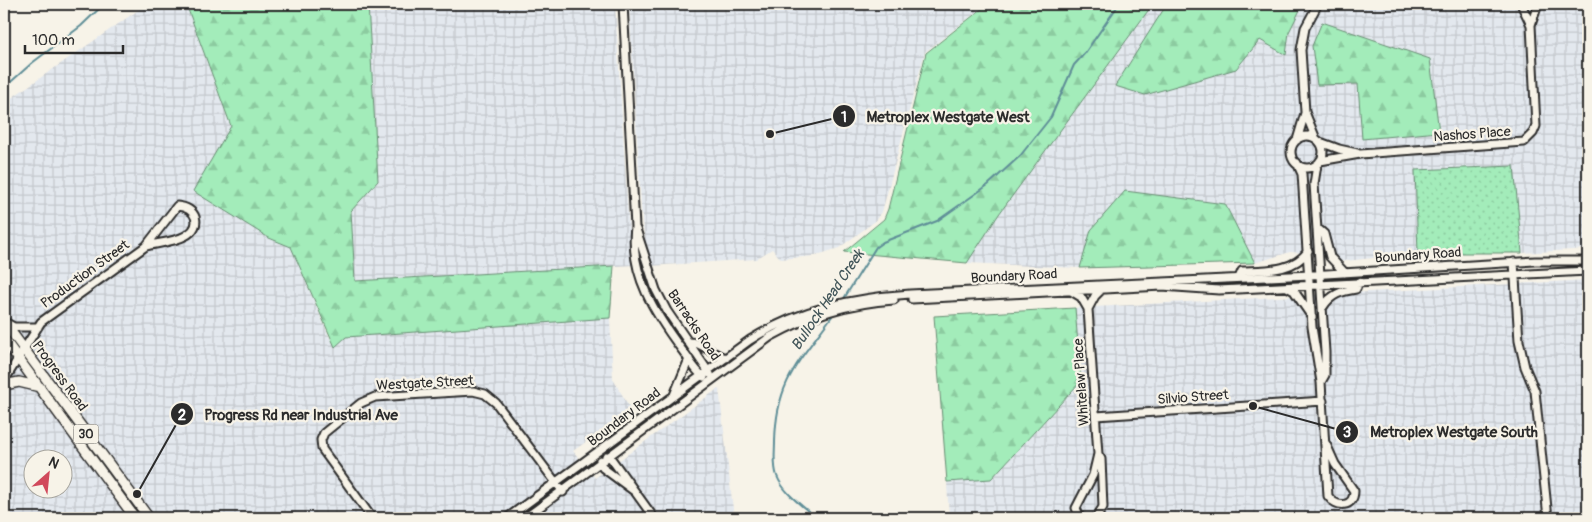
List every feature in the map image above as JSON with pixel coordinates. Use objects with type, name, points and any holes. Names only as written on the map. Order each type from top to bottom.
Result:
[{"type":"main road","name":"Progress Road","points":[[4,322],[149,518]]},
{"type":"main road","name":"Progress Road","points":[[4,339],[135,518]]},
{"type":"main road","points":[[4,385],[19,382],[40,387]]},
{"type":"street","name":"Barracks Road","points":[[624,4],[636,227],[633,247],[642,282],[651,303],[669,333],[702,376],[711,382]]},
{"type":"street","points":[[1318,4],[1302,39],[1305,112],[1292,154],[1302,174],[1312,317],[1318,374],[1321,382],[1326,444],[1324,456],[1328,496],[1338,506],[1345,505],[1353,498],[1354,491],[1335,464],[1326,444]]},
{"type":"street","name":"Nashos Place","points":[[1319,163],[1360,154],[1524,142],[1533,133],[1537,115],[1531,25],[1521,4]]},
{"type":"street","name":"Nashos Place","points":[[1531,25],[1538,4]]},
{"type":"street","points":[[1305,112],[1323,151],[1314,184],[1323,307],[1324,375],[1321,382]]},
{"type":"street","points":[[1297,140],[1306,136],[1318,140]]},
{"type":"street","name":"Nashos Place","points":[[1318,140],[1339,149],[1360,154]]},
{"type":"street","points":[[1296,163],[1306,168],[1319,163]]},
{"type":"street","name":"Production Street","points":[[4,381],[45,318],[146,246],[176,206],[187,207],[193,213],[196,222],[193,231],[184,237],[146,246]]},
{"type":"street","name":"Barracks Road","points":[[636,227],[656,290],[667,311],[710,370],[711,382]]},
{"type":"street","points":[[1317,228],[1324,234],[1330,257],[1344,272]]},
{"type":"street","points":[[1239,278],[1242,271],[1284,268],[1298,262],[1308,252]]},
{"type":"street","name":"Boundary Road","points":[[507,518],[599,453],[674,395],[764,331],[805,316],[834,309],[909,296],[1310,275],[1514,262],[1588,261]]},
{"type":"street","points":[[1514,262],[1521,349],[1537,402],[1548,518]]},
{"type":"street","name":"Boundary Road","points":[[909,296],[1162,286],[1219,290],[1588,270]]},
{"type":"street","points":[[1323,307],[1332,296],[1344,290],[1356,289],[1359,282]]},
{"type":"street","points":[[1285,286],[1294,291],[1312,317]]},
{"type":"street","points":[[1088,309],[1095,296],[1102,289]]},
{"type":"street","points":[[1071,290],[1081,297],[1088,309]]},
{"type":"street","name":"Whitelaw Place","points":[[1080,518],[1076,508],[1093,475],[1098,454],[1088,309]]},
{"type":"street","name":"Boundary Road","points":[[525,518],[601,464],[770,337],[805,316]]},
{"type":"street","points":[[4,322],[14,327],[38,327]]},
{"type":"street","points":[[689,342],[695,342],[711,353],[726,358]]},
{"type":"street","points":[[674,395],[689,359]]},
{"type":"street","name":"Westgate Street","points":[[372,518],[327,457],[322,449],[321,440],[324,432],[361,403],[375,397],[473,390],[485,394],[496,403],[563,492]]},
{"type":"street","name":"Silvio Street","points":[[1096,416],[1322,401]]},
{"type":"street","points":[[599,453],[610,457],[654,518]]},
{"type":"street","points":[[599,453],[601,464],[635,492]]},
{"type":"street","name":"Whitelaw Place","points":[[1096,518],[1100,515],[1103,502],[1101,459],[1098,454]]},
{"type":"shaded area","points":[[147,4],[186,4],[231,127],[194,191],[269,238],[291,247],[335,346],[346,337],[610,318],[613,379],[631,410],[573,451],[595,478],[719,388],[734,518],[4,518],[4,103]]},
{"type":"shaded area","points":[[368,4],[615,4],[629,231],[634,265],[355,281],[351,210],[378,181]]},
{"type":"shaded area","points":[[629,4],[987,4],[925,52],[882,212],[874,222],[839,248],[814,256],[781,259],[772,249],[756,259],[650,266],[642,222]]},
{"type":"shaded area","points":[[1153,4],[1588,4],[1588,249],[1522,253],[1513,166],[1415,170],[1418,253],[1337,262],[1331,254],[1290,252],[1255,263],[1080,268],[967,263],[999,214]]},
{"type":"shaded area","points":[[1588,280],[1588,518],[949,518],[947,482],[991,479],[1081,381],[1075,308]]},
{"type":"green space","points":[[186,4],[368,4],[378,181],[351,211],[355,281],[614,266],[610,318],[346,337],[335,347],[291,247],[269,238],[193,191],[231,126]]},
{"type":"green space","points":[[988,4],[1153,4],[999,214],[967,263],[844,252],[884,219],[926,53]]},
{"type":"green space","points":[[1167,4],[1299,4],[1302,6],[1289,32],[1286,55],[1260,40],[1236,69],[1145,95],[1115,86]]},
{"type":"green space","points":[[1322,22],[1430,59],[1439,132],[1362,139],[1358,84],[1317,85],[1312,46]]},
{"type":"green space","points":[[1514,166],[1522,253],[1418,253],[1415,170]]},
{"type":"green space","points":[[1125,191],[1225,204],[1255,263],[1080,268],[1091,230]]},
{"type":"green space","points":[[1075,308],[1081,381],[991,479],[947,482],[934,316]]},
{"type":"waterway","points":[[4,88],[32,63],[81,26],[104,4]]},
{"type":"waterway","name":"Bullock Head Creek","points":[[843,300],[876,247],[883,242],[937,221],[988,185],[1020,156],[1051,117],[1074,65],[1085,53],[1119,4]]},
{"type":"waterway","name":"Bullock Head Creek","points":[[816,518],[789,494],[777,476],[774,459],[776,420],[785,386],[793,371],[835,312]]},
{"type":"place","name":"Metroplex Westgate West","points":[[770,134]]},
{"type":"place","name":"Metroplex Westgate South","points":[[1253,406]]},
{"type":"place","name":"Progress Rd near Industrial Ave","points":[[137,494]]}]
